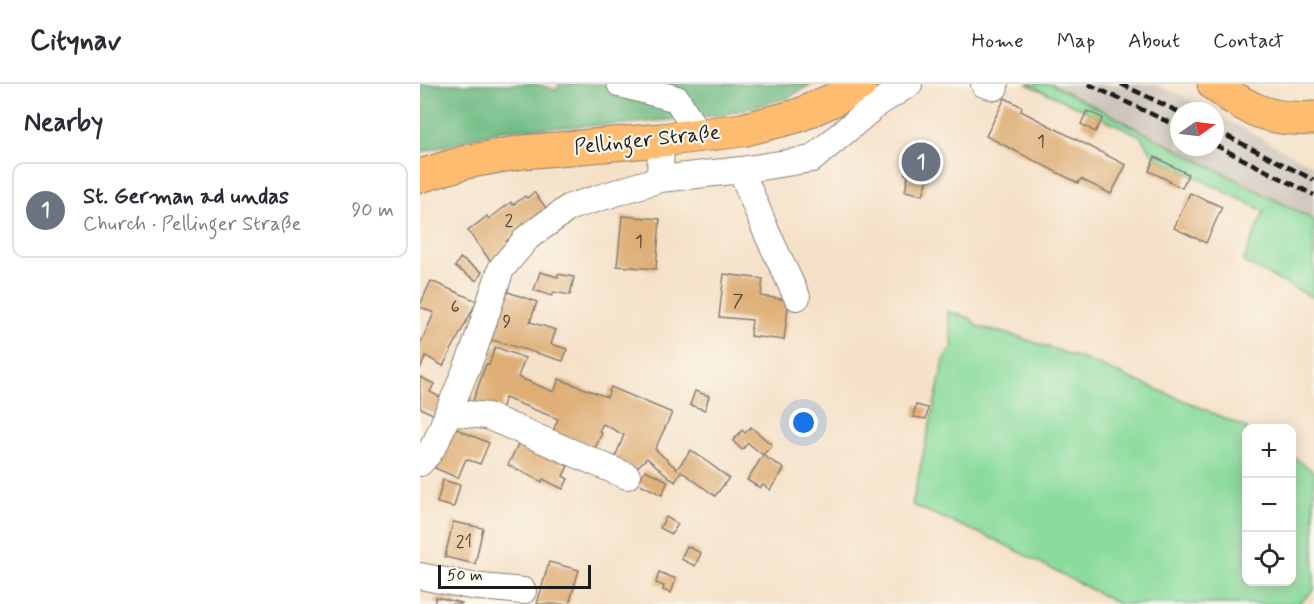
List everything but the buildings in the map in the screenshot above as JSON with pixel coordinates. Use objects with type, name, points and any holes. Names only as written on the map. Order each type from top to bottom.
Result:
[{"type":"main road","name":"Pellinger Straße","points":[[422,178],[466,162],[523,152],[661,140],[742,130],[797,116],[833,100],[860,84]]},
{"type":"main road","points":[[1214,84],[1242,104],[1273,117],[1314,118]]},
{"type":"street","points":[[620,84],[677,99],[698,135]]},
{"type":"street","name":"Pellinger Straße","points":[[420,463],[436,442],[474,350],[501,269],[528,237],[570,207],[660,179],[812,159],[878,104],[909,84]]},
{"type":"street","points":[[660,179],[661,140]]},
{"type":"street","points":[[741,170],[797,297]]},
{"type":"street","points":[[448,412],[487,416],[627,476]]},
{"type":"street","points":[[420,576],[471,586],[523,591]]},
{"type":"shaded area","points":[[1051,84],[1154,84],[1180,95],[1193,102],[1170,102],[1170,146]]},
{"type":"shaded area","points":[[1224,119],[1314,166],[1314,220],[1190,156],[1224,156]]},
{"type":"green space","points":[[420,84],[536,84],[557,90],[559,84],[811,84],[788,98],[722,115],[626,124],[503,130],[420,153]]},
{"type":"green space","points":[[1027,84],[1051,84],[1170,146],[1170,156],[1190,156],[1314,220],[1314,298],[1243,262],[1264,211],[1155,157],[1139,135]]},
{"type":"green space","points":[[947,311],[970,318],[978,327],[1016,336],[1091,362],[1242,426],[1242,586],[1296,586],[1296,459],[1314,472],[1314,590],[1298,604],[1119,604],[998,541],[912,505],[945,356],[953,347]]},
{"type":"railway","points":[[1088,84],[1170,123]]},
{"type":"railway","points":[[1121,84],[1170,108]]},
{"type":"railway","points":[[1224,135],[1314,180]]},
{"type":"railway","points":[[1224,150],[1314,195]]},
{"type":"place","name":"St. German ad undas","points":[[921,162]]}]
